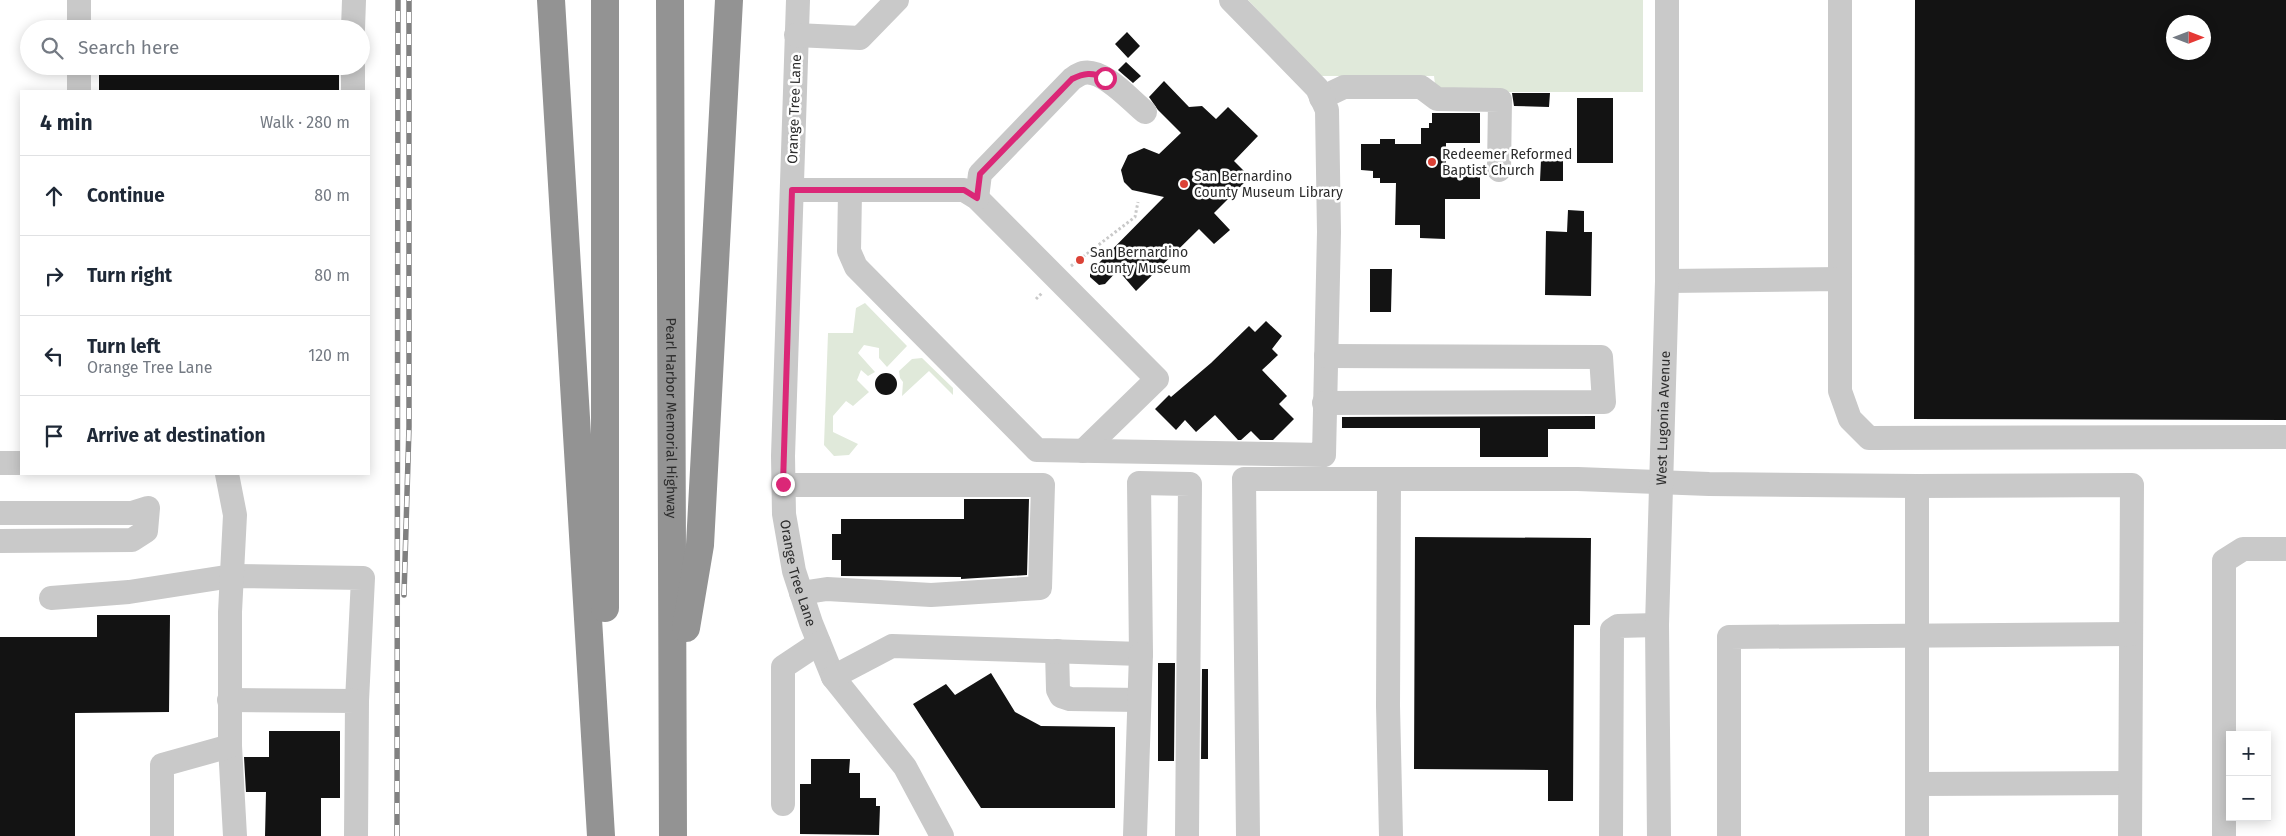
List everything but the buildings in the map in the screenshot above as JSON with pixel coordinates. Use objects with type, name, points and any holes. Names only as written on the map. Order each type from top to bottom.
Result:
[{"type":"highway","points":[[551,0],[603,836]]},
{"type":"highway","points":[[603,836],[605,0]]},
{"type":"highway","name":"Pearl Harbor Memorial Highway","points":[[670,0],[674,696],[673,836]]},
{"type":"highway","points":[[674,696],[700,545],[729,0]]},
{"type":"street","points":[[79,0],[79,20]]},
{"type":"street","points":[[353,20],[354,0]]},
{"type":"street","name":"Orange Tree Lane","points":[[798,0],[783,484],[784,514],[794,571],[833,677],[905,767],[942,836]]},
{"type":"street","points":[[796,35],[860,38],[897,0]]},
{"type":"street","points":[[850,192],[849,251],[856,267],[1037,450],[1324,454],[1329,232],[1327,110],[1317,88],[1231,0]]},
{"type":"street","name":"West Lugonia Avenue","points":[[1659,836],[1657,625],[1667,281],[1666,0]]},
{"type":"street","points":[[1840,0],[1840,391],[1850,419],[1869,438],[2286,437]]},
{"type":"street","points":[[977,198],[980,174],[1072,79],[1083,73],[1096,74],[1105,78],[1145,112]]},
{"type":"street","points":[[79,75],[79,90]]},
{"type":"street","points":[[353,75],[353,90]]},
{"type":"street","points":[[1322,98],[1344,87],[1422,87],[1437,99],[1500,100],[1499,170]]},
{"type":"street","points":[[792,190],[850,192],[964,190],[977,198],[1157,379],[1083,451]]},
{"type":"street","points":[[1667,281],[1840,279]]},
{"type":"street","points":[[1324,403],[1604,402],[1601,357],[1326,356]]},
{"type":"street","points":[[0,462],[20,463]]},
{"type":"street","points":[[228,475],[235,515],[228,700],[235,836]]},
{"type":"street","points":[[1248,836],[1244,479],[1578,479],[1917,486],[2132,485],[2130,836]]},
{"type":"street","points":[[1389,479],[1388,706],[1391,836]]},
{"type":"street","points":[[1135,836],[1141,654],[1139,483],[1190,484],[1187,836]]},
{"type":"street","points":[[783,484],[1043,484],[1040,588],[931,595],[827,589],[801,593]]},
{"type":"street","points":[[1917,486],[1917,836]]},
{"type":"street","points":[[0,513],[132,513],[148,508],[146,531],[132,540],[0,541]]},
{"type":"street","points":[[2224,836],[2224,561],[2243,549],[2286,549]]},
{"type":"street","points":[[51,598],[129,592],[232,576],[363,578],[357,701],[356,836]]},
{"type":"street","points":[[1611,836],[1612,630],[1618,626],[1657,625]]},
{"type":"street","points":[[1729,836],[1729,637],[2131,634]]},
{"type":"street","points":[[782,804],[782,667],[819,643]]},
{"type":"street","points":[[833,677],[892,646],[1141,654]]},
{"type":"street","points":[[1057,651],[1058,690],[1061,696],[1070,699],[1139,700]]},
{"type":"street","points":[[228,700],[357,701]]},
{"type":"street","points":[[162,836],[162,765],[230,746]]},
{"type":"street","points":[[1917,784],[2130,783]]},
{"type":"path","points":[[1036,299],[1056,277],[1135,217],[1138,202]]},
{"type":"green space","points":[[1248,0],[1643,0],[1643,92],[1436,92],[1434,76],[1320,76]]},
{"type":"green space","points":[[865,303],[907,346],[887,367],[879,358],[879,348],[864,345],[858,353],[875,372],[868,376],[861,370],[857,380],[869,392],[853,406],[846,401],[833,416],[833,432],[858,444],[849,455],[834,456],[824,445],[828,333],[853,333],[856,308]]},
{"type":"green space","points":[[922,358],[953,388],[953,395],[929,371],[902,396],[903,382],[899,371],[912,359]]},
{"type":"railway","points":[[397,836],[398,0]]},
{"type":"railway","points":[[404,595],[409,427],[409,0]]},
{"type":"place","name":"Redeemer Reformed Baptist Church","points":[[1432,162]]},
{"type":"place","name":"San Bernardino County Museum Library","points":[[1184,184]]},
{"type":"place","name":"San Bernardino County Museum","points":[[1080,260]]},
{"type":"route","points":[[783,484],[792,190],[850,192],[964,190],[977,198],[980,174],[991,160],[1072,79],[1083,73],[1096,74],[1105,78]]}]
